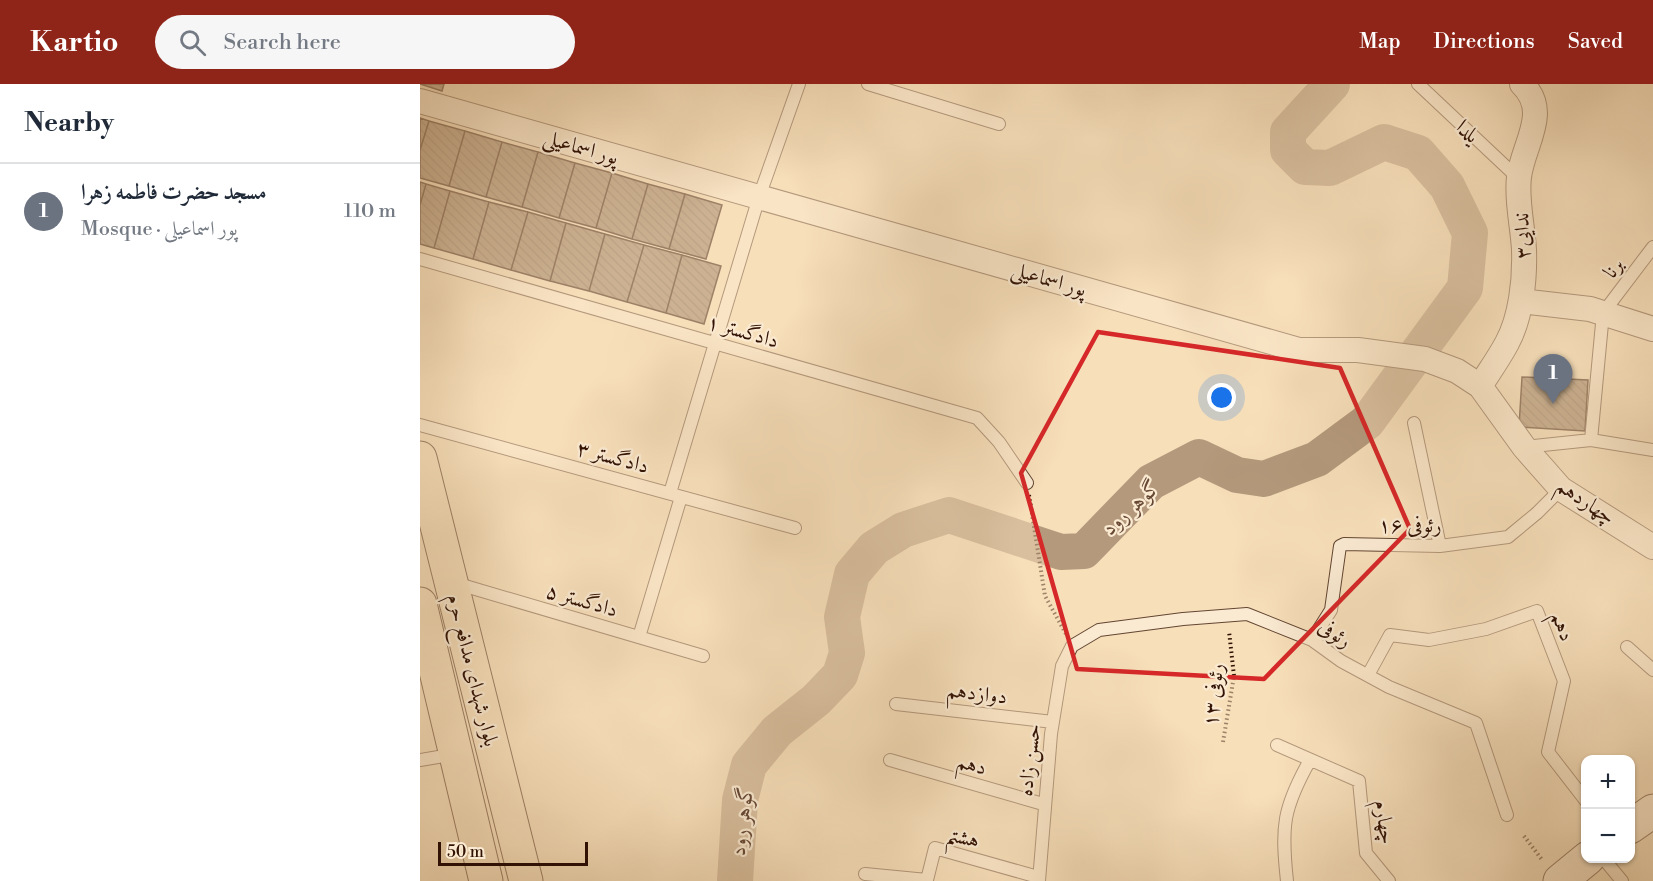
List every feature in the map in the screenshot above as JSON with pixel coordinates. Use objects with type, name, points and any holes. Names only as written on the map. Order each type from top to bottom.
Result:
[{"type":"main road","name":"بلوار شهدای مدافع حرم","points":[[420,458],[526,881]]},
{"type":"main road","name":"بلوار شهدای مدافع حرم","points":[[420,604],[486,881]]},
{"type":"street","name":"ندایی۳","points":[[1480,386],[1508,342],[1521,301],[1524,252],[1518,178],[1535,117],[1536,104],[1533,94],[1522,84]]},
{"type":"street","name":"پور اسماعیلی","points":[[420,101],[1299,350],[1358,350],[1425,359],[1457,371],[1480,386],[1524,447]]},
{"type":"street","points":[[1521,301],[1590,309],[1653,329]]},
{"type":"street","name":"چهاردهم","points":[[1524,447],[1561,489],[1653,547]]},
{"type":"street","points":[[1635,824],[1653,811]]},
{"type":"street","points":[[1552,872],[1581,861]]},
{"type":"lane","points":[[639,637],[714,343],[759,197],[799,84]]},
{"type":"lane","points":[[868,84],[999,124]]},
{"type":"lane","name":"یلدا","points":[[1418,84],[1518,178]]},
{"type":"lane","name":"برنا","points":[[1604,313],[1653,247]]},
{"type":"lane","name":"دادگستر ۱","points":[[420,259],[977,418],[999,442],[1027,483]]},
{"type":"lane","points":[[1591,440],[1604,313]]},
{"type":"lane","points":[[1414,423],[1440,546]]},
{"type":"lane","name":"دادگستر ۳","points":[[420,425],[795,528]]},
{"type":"lane","points":[[1524,447],[1591,440],[1653,450]]},
{"type":"lane","name":"رئوفی ۱۶","points":[[1312,640],[1331,610],[1340,546],[1344,544],[1440,546],[1508,537],[1561,489]]},
{"type":"lane","name":"دادگستر ۵","points":[[451,582],[703,656]]},
{"type":"lane","name":"دهم","points":[[1368,675],[1390,635],[1429,640],[1486,629],[1538,610],[1564,681],[1548,752],[1581,795]]},
{"type":"lane","name":"رئوفی","points":[[1072,646],[1099,630],[1247,614],[1312,640],[1341,661],[1368,675],[1476,723],[1507,815]]},
{"type":"lane","name":"حسن زاده","points":[[1039,879],[1043,804],[1053,722],[1062,666],[1072,646]]},
{"type":"lane","points":[[1627,647],[1653,670]]},
{"type":"lane","name":"دوازدهم","points":[[896,704],[1053,722]]},
{"type":"lane","name":"چهارم","points":[[1277,745],[1359,781],[1366,853],[1389,881]]},
{"type":"lane","points":[[420,760],[457,754]]},
{"type":"lane","name":"دهم","points":[[890,760],[1043,804]]},
{"type":"lane","points":[[1287,881],[1282,839],[1291,795],[1310,760]]},
{"type":"lane","name":"هشتم","points":[[865,874],[927,880],[935,848],[1039,879]]},
{"type":"lane","points":[[1607,863],[1622,881]]},
{"type":"path","points":[[1032,511],[1045,596],[1072,646]]},
{"type":"path","name":"رئوفی ۱۳","points":[[1223,742],[1234,676],[1227,615]]},
{"type":"path","points":[[1524,836],[1552,872]]},
{"type":"highlighted area","points":[[1098,332],[1340,368],[1410,529],[1264,679],[1077,669],[1021,473]]},
{"type":"building","points":[[420,84],[444,84],[442,91]]},
{"type":"building","points":[[420,118],[429,121],[420,150]]},
{"type":"building","points":[[429,121],[465,131],[449,186],[420,178],[420,150]]},
{"type":"building","points":[[465,131],[502,142],[486,197],[449,186]]},
{"type":"building","points":[[502,142],[538,152],[522,207],[486,197]]},
{"type":"building","points":[[538,152],[575,163],[559,218],[522,207]]},
{"type":"building","points":[[575,163],[612,173],[596,228],[559,218]]},
{"type":"building","points":[[612,173],[648,184],[632,239],[596,228]]},
{"type":"building","points":[[420,182],[426,184],[420,205]]},
{"type":"building","points":[[426,184],[450,191],[434,248],[420,244],[420,205]]},
{"type":"building","points":[[648,184],[685,194],[669,249],[632,239]]},
{"type":"building","points":[[450,191],[489,202],[473,259],[434,248]]},
{"type":"building","points":[[685,194],[722,205],[706,259],[669,249]]},
{"type":"building","points":[[489,202],[528,212],[511,270],[473,259]]},
{"type":"building","points":[[528,212],[566,223],[550,281],[511,270]]},
{"type":"building","points":[[566,223],[605,234],[589,291],[550,281]]},
{"type":"building","points":[[605,234],[644,245],[627,302],[589,291]]},
{"type":"building","points":[[644,245],[682,255],[666,313],[627,302]]},
{"type":"building","points":[[682,255],[721,266],[704,324],[666,313]]},
{"type":"building","points":[[1522,377],[1588,380],[1585,431],[1519,427]]},
{"type":"waterway","name":"گوهر رود","points":[[735,881],[740,800],[749,765],[777,731],[816,700],[840,675],[847,653],[842,617],[852,574],[874,548],[903,530],[949,515],[1061,552],[1084,551],[1151,482],[1199,457],[1237,475],[1264,479],[1317,459],[1367,422],[1465,288],[1470,233],[1447,186],[1418,153],[1384,142],[1330,168],[1305,167],[1288,150],[1288,132],[1332,84]]},
{"type":"place","name":"مسجد حضرت فاطمه زهرا","points":[[1553,404]]}]
